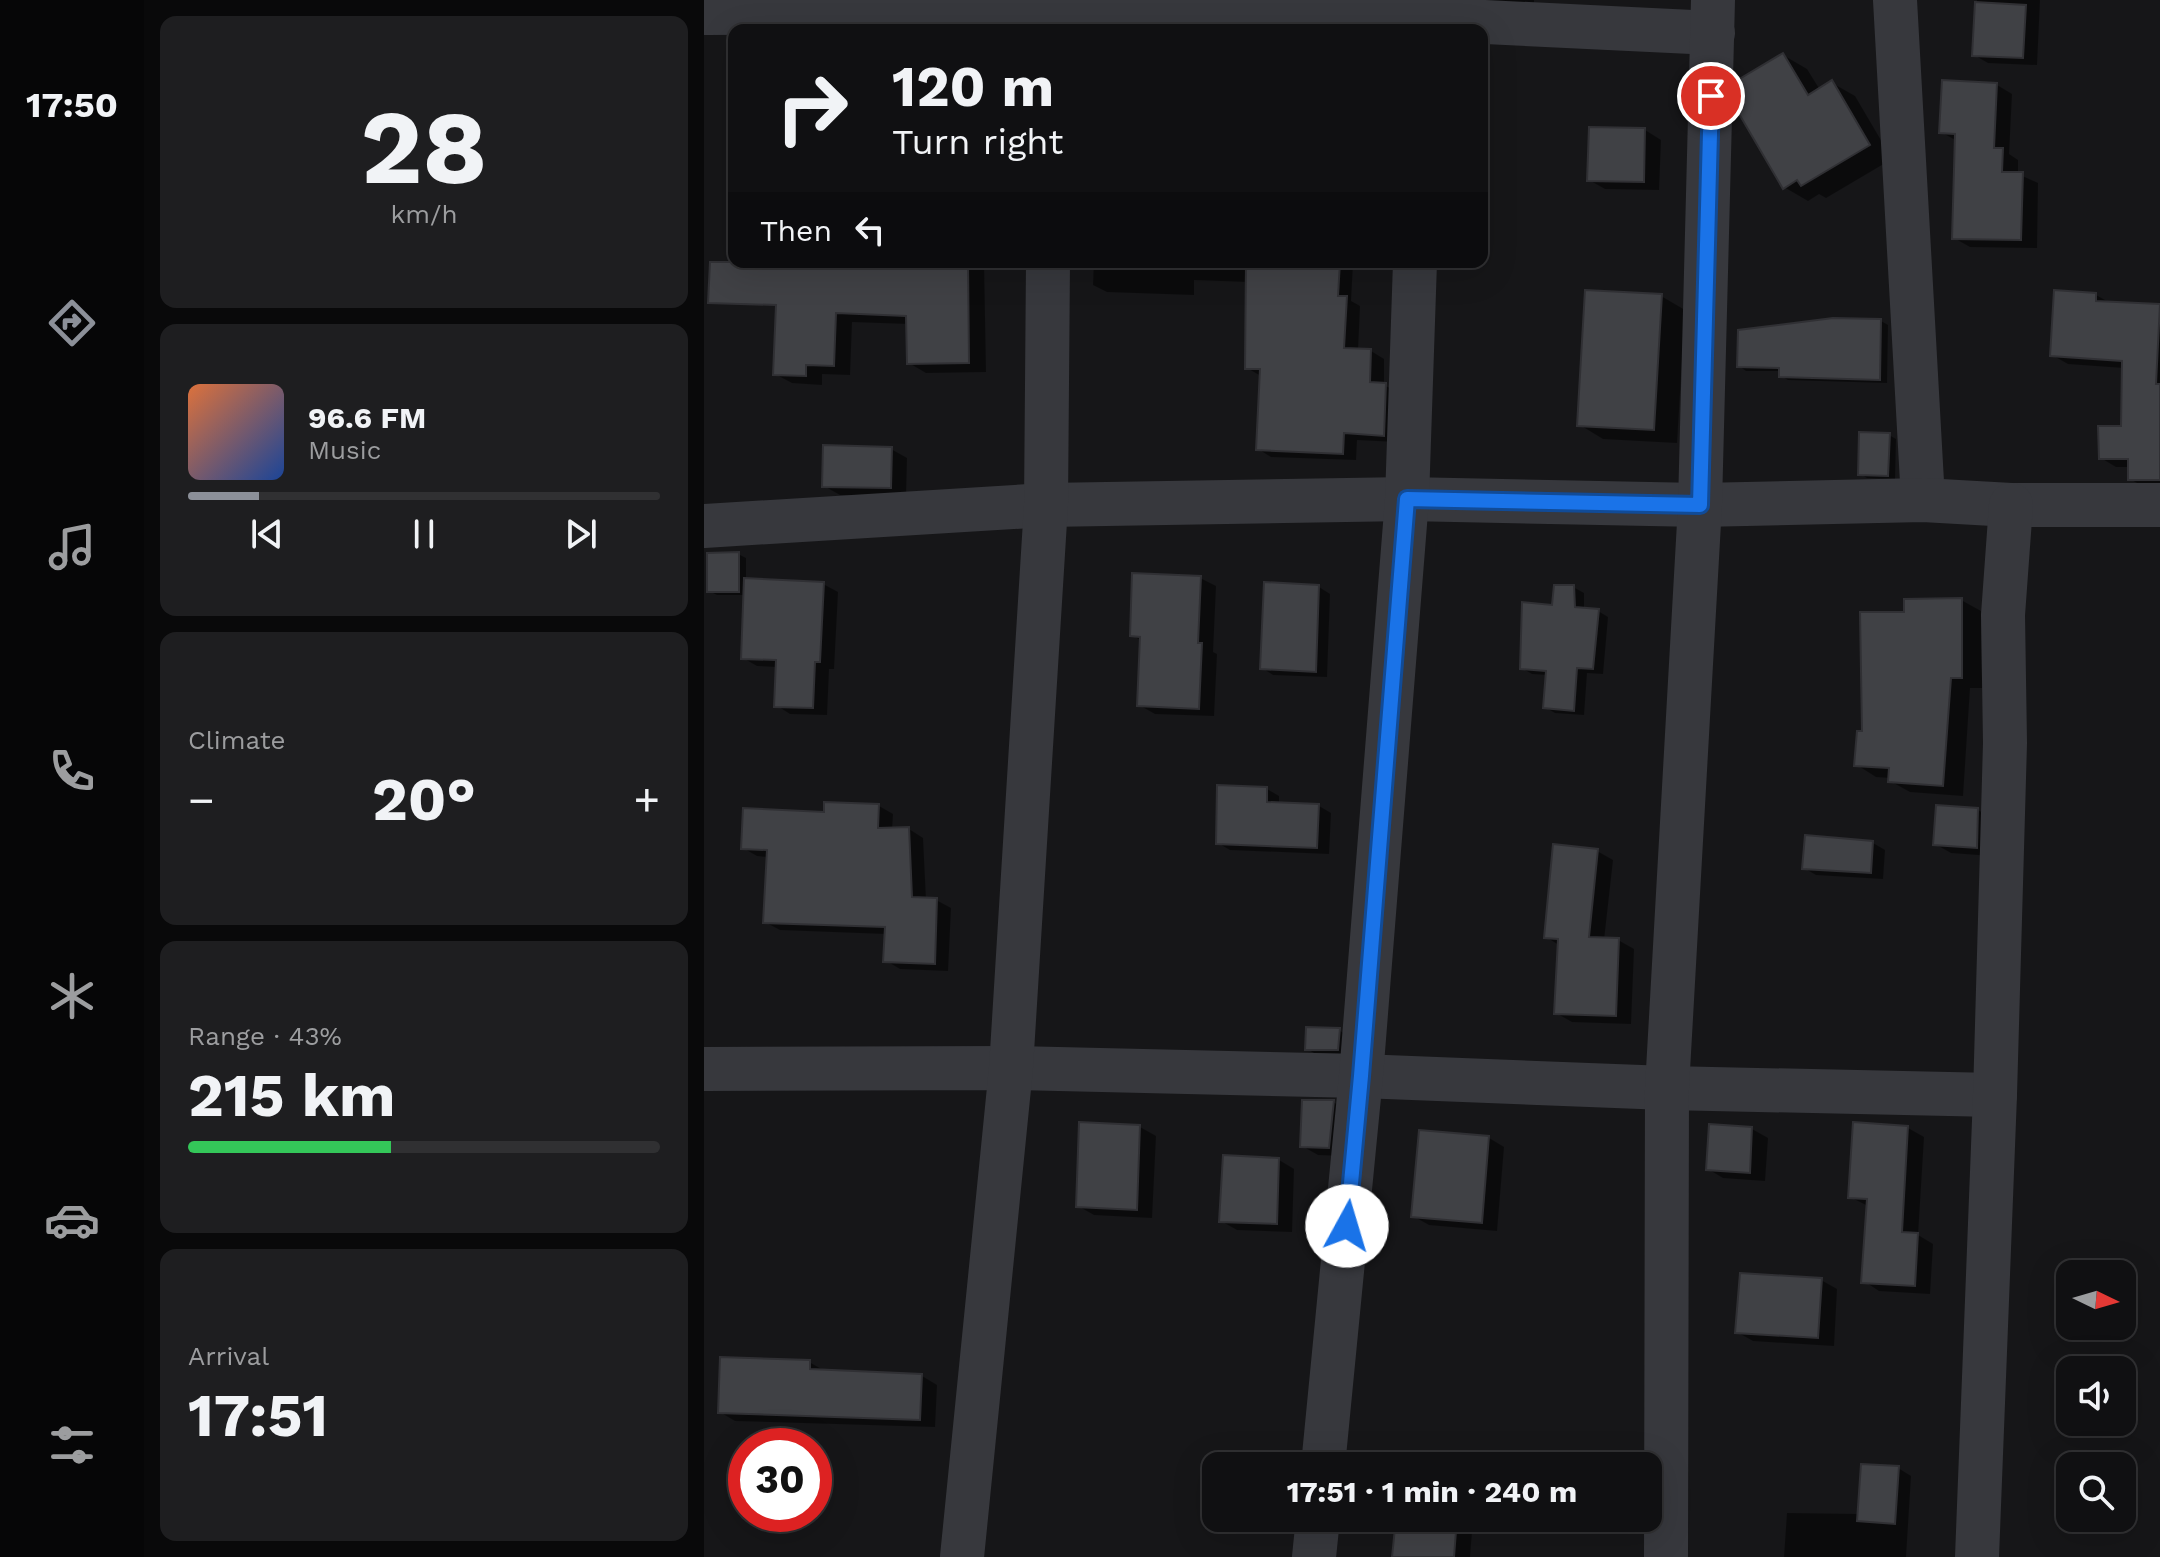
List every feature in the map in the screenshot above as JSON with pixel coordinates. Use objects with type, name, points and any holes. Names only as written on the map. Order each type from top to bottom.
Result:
[{"type":"street","points":[[1895,0],[1923,500]]},
{"type":"street","points":[[704,13],[1713,16],[1700,505],[1667,1088],[1666,1557]]},
{"type":"street","points":[[962,1557],[1011,1068],[1046,505],[1048,268]]},
{"type":"street","points":[[1324,1452],[1361,1076],[1407,499],[1415,268]]},
{"type":"street","points":[[704,526],[1046,505],[1407,499],[1700,505],[1923,500],[2011,505],[2160,505]]},
{"type":"street","points":[[1977,1557],[2005,743],[2003,615],[2011,505]]},
{"type":"street","points":[[704,1069],[1011,1068],[1995,1095]]},
{"type":"street","points":[[1314,1557],[1317,1532]]},
{"type":"building","points":[[1975,2],[2026,5],[2023,58],[1972,56]]},
{"type":"building","points":[[1783,53],[1808,95],[1832,80],[1870,145],[1801,186],[1797,180],[1783,189],[1735,107],[1736,81]]},
{"type":"building","points":[[1942,80],[1997,83],[1994,148],[2003,148],[2002,172],[2023,172],[2021,240],[1952,239],[1955,134],[1939,133]]},
{"type":"building","points":[[1589,127],[1645,128],[1644,182],[1587,181]]},
{"type":"building","points":[[710,262],[728,262],[728,268],[968,268],[969,363],[907,364],[906,316],[836,313],[834,366],[806,365],[806,376],[773,375],[776,305],[708,303]]},
{"type":"building","points":[[1246,268],[1340,268],[1338,296],[1347,296],[1344,348],[1371,349],[1370,382],[1386,383],[1384,436],[1344,433],[1343,454],[1256,450],[1260,369],[1245,369]]},
{"type":"building","points":[[1585,290],[1662,294],[1654,430],[1577,426]]},
{"type":"building","points":[[2054,290],[2096,293],[2096,301],[2160,304],[2156,384],[2160,384],[2160,480],[2128,480],[2128,459],[2099,459],[2098,426],[2121,426],[2122,361],[2050,356]]},
{"type":"building","points":[[1833,318],[1881,319],[1880,380],[1779,377],[1779,368],[1737,367],[1738,330]]},
{"type":"building","points":[[1859,432],[1890,433],[1888,476],[1858,475]]},
{"type":"building","points":[[823,445],[892,447],[891,488],[822,487]]},
{"type":"building","points":[[739,552],[739,592],[707,592],[707,553]]},
{"type":"building","points":[[1132,573],[1201,576],[1199,709],[1137,706],[1140,637],[1130,636]]},
{"type":"building","points":[[744,578],[824,582],[820,662],[815,662],[813,708],[774,707],[776,660],[741,659]]},
{"type":"building","points":[[1264,582],[1319,585],[1316,672],[1260,669]]},
{"type":"building","points":[[1554,585],[1574,585],[1575,607],[1599,609],[1593,669],[1577,668],[1574,711],[1543,708],[1546,671],[1520,669],[1522,602],[1552,605]]},
{"type":"building","points":[[1962,598],[1962,678],[1951,678],[1943,786],[1888,782],[1889,768],[1854,766],[1857,731],[1862,731],[1860,612],[1904,612],[1904,599]]},
{"type":"building","points":[[1217,785],[1267,787],[1267,802],[1319,804],[1317,848],[1216,844]]},
{"type":"building","points":[[824,802],[879,804],[878,828],[909,827],[912,897],[937,898],[935,964],[883,962],[885,927],[763,923],[767,850],[741,849],[743,808],[824,812]]},
{"type":"building","points":[[1936,805],[1978,808],[1977,848],[1933,845]]},
{"type":"building","points":[[1805,835],[1873,841],[1871,873],[1802,869]]},
{"type":"building","points":[[1553,844],[1598,849],[1589,937],[1619,938],[1616,1016],[1554,1014],[1558,939],[1544,938]]},
{"type":"building","points":[[1306,1027],[1340,1028],[1338,1050],[1305,1050]]},
{"type":"building","points":[[1302,1100],[1334,1100],[1329,1148],[1300,1147]]},
{"type":"building","points":[[1079,1122],[1140,1125],[1137,1210],[1076,1207]]},
{"type":"building","points":[[1853,1122],[1908,1126],[1902,1232],[1918,1233],[1915,1286],[1861,1283],[1867,1199],[1848,1198]]},
{"type":"building","points":[[1709,1124],[1752,1127],[1750,1173],[1706,1170]]},
{"type":"building","points":[[1419,1130],[1489,1136],[1482,1223],[1411,1217]]},
{"type":"building","points":[[1223,1155],[1279,1158],[1277,1224],[1219,1222]]},
{"type":"building","points":[[1740,1273],[1822,1278],[1818,1338],[1735,1333]]},
{"type":"building","points":[[720,1357],[810,1360],[810,1369],[922,1374],[920,1420],[718,1413]]},
{"type":"building","points":[[1861,1464],[1899,1466],[1895,1524],[1857,1521]]},
{"type":"building","points":[[1395,1532],[1456,1532],[1454,1557],[1392,1557]]},
{"type":"route","points":[[1347,1226],[1407,499],[1700,505],[1711,96]]}]
